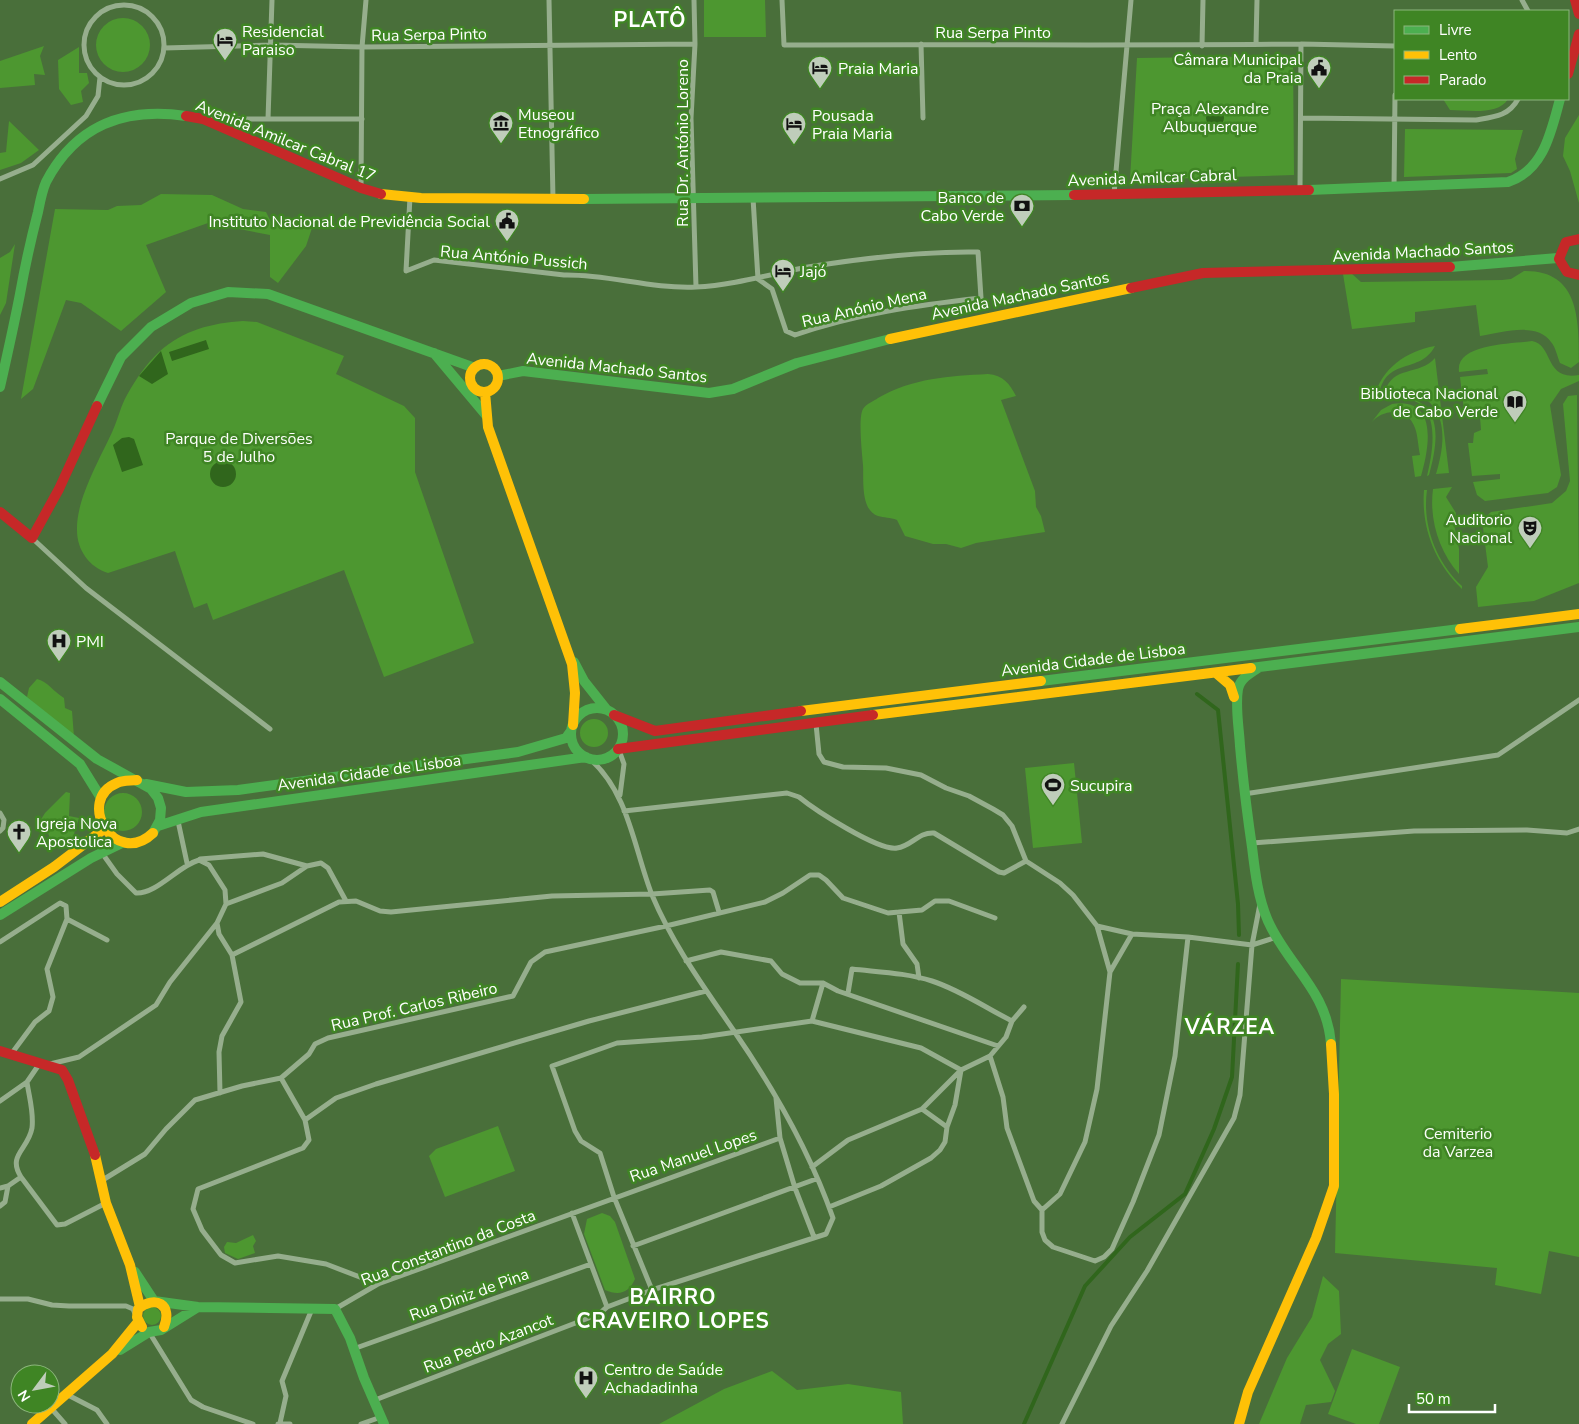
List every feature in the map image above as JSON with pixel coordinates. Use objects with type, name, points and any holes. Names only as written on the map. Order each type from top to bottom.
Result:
[{"type":"street","points":[[268,119],[272,0]]},
{"type":"street","points":[[361,188],[362,48],[366,0]]},
{"type":"street","points":[[549,0],[553,199]]},
{"type":"street","name":"Rua Dr. António Loreno","points":[[694,0],[695,44],[691,118],[696,287]]},
{"type":"street","name":"Rua Serpa Pinto","points":[[782,0],[784,45],[1202,46],[1301,44],[1394,46]]},
{"type":"street","points":[[1114,194],[1131,0]]},
{"type":"street","points":[[1202,0],[1202,46]]},
{"type":"street","points":[[1256,44],[1257,0]]},
{"type":"street","points":[[1575,0],[1579,14]]},
{"type":"street","points":[[121,3],[140,9],[152,17],[160,28],[164,48],[158,66],[149,76],[139,82],[116,84],[100,77],[91,67],[85,54],[86,34],[92,22],[101,13],[121,3]]},
{"type":"street","points":[[1569,70],[1579,34]]},
{"type":"street","name":"Rua Serpa Pinto","points":[[164,48],[272,44],[362,48],[695,44]]},
{"type":"street","points":[[922,44],[923,118]]},
{"type":"street","points":[[1300,189],[1302,118],[1301,44]]},
{"type":"street","points":[[0,178],[33,165],[86,116],[98,96],[100,77]]},
{"type":"street","points":[[1394,188],[1395,100]]},
{"type":"street","points":[[1302,118],[1494,118],[1508,112],[1517,100]]},
{"type":"street","name":"Avenida Amilcar Cabral","points":[[693,199],[1114,194],[1394,188],[1508,182],[1521,178],[1538,162],[1560,100]]},
{"type":"street","name":"Avenida Amilcar Cabral 17","points":[[0,387],[44,184],[60,159],[85,135],[110,120],[126,115],[165,113],[203,119],[361,188],[379,194],[410,197],[693,199]]},
{"type":"street","points":[[203,119],[362,119]]},
{"type":"street","name":"Rua António Pussich","points":[[410,197],[406,272],[434,260],[564,275],[582,274],[643,285],[696,287]]},
{"type":"street","points":[[753,197],[758,279]]},
{"type":"street","points":[[1579,239],[1566,242],[1559,252],[1558,258],[1563,270],[1568,274],[1579,276]]},
{"type":"street","name":"Rua Anónio Mena","points":[[696,287],[758,279],[780,272],[860,260],[938,252],[978,252],[981,298],[910,308],[820,327],[796,335],[786,331],[772,289],[758,279]]},
{"type":"street","name":"Avenida Machado Santos","points":[[498,376],[523,371],[709,393],[733,389],[797,363],[915,332],[1203,273],[1479,266],[1558,258]]},
{"type":"street","points":[[32,538],[59,490],[78,444],[121,356],[151,327],[191,303],[228,292],[268,294],[475,368]]},
{"type":"street","points":[[433,353],[487,416]]},
{"type":"street","points":[[481,365],[490,366],[498,376],[495,387],[485,392],[476,390],[471,382],[471,373],[481,365]]},
{"type":"street","points":[[485,392],[488,427],[572,664],[575,693],[572,742],[577,751],[588,758],[607,776],[620,796],[652,894],[666,926],[686,961],[776,1094],[812,1167],[829,1207],[881,1186],[931,1158],[945,1142],[947,1127],[955,1105],[961,1070]]},
{"type":"street","points":[[0,512],[32,538],[86,588],[270,729]]},
{"type":"street","name":"Avenida Cidade de Lisboa","points":[[610,713],[647,729],[670,730],[800,711],[1579,614]]},
{"type":"street","name":"Avenida Cidade de Lisboa","points":[[618,749],[657,742],[816,724],[1579,628]]},
{"type":"street","points":[[565,641],[584,681],[610,713],[619,721],[623,735],[618,749],[611,756],[601,760],[588,758]]},
{"type":"street","points":[[1240,1424],[1248,1392],[1316,1238],[1334,1186],[1334,1094],[1330,1031],[1319,998],[1277,937],[1261,900],[1244,794],[1237,706],[1238,687],[1247,674],[1259,668]]},
{"type":"street","points":[[1216,674],[1230,685],[1237,706]]},
{"type":"street","points":[[0,682],[97,759],[142,782],[154,790],[161,808],[158,826],[147,838],[132,843],[124,842],[110,835],[104,829],[98,811],[101,798],[107,789],[116,783],[126,780],[142,782]]},
{"type":"street","points":[[1244,794],[1498,756],[1579,700]]},
{"type":"street","points":[[2,703],[80,764],[101,798]]},
{"type":"street","points":[[572,728],[577,718],[591,709],[610,713]]},
{"type":"street","points":[[816,724],[819,754],[824,762],[844,767],[900,769],[921,774],[946,788],[969,796],[1003,815],[1012,826],[1021,843],[1026,861],[1060,883],[1073,895],[1097,926],[1110,972],[1097,1089],[1085,1142],[1060,1194],[1042,1210]]},
{"type":"street","name":"Avenida Cidade de Lisboa","points":[[142,782],[186,792],[238,790],[518,752],[566,738],[572,728]]},
{"type":"street","points":[[618,749],[624,764],[620,796]]},
{"type":"street","name":"Avenida Cidade de Lisboa","points":[[158,826],[177,818],[201,812],[561,758],[588,758]]},
{"type":"street","points":[[624,811],[787,793],[799,797],[878,846],[895,849],[910,843],[925,832],[934,833],[999,872],[1004,873],[1026,861]]},
{"type":"street","points":[[0,813],[4,820],[3,828],[0,831]]},
{"type":"street","points":[[177,818],[187,863]]},
{"type":"street","points":[[0,902],[71,854],[93,834],[104,829]]},
{"type":"street","points":[[1252,842],[1414,831],[1509,829],[1567,833],[1579,829]]},
{"type":"street","points":[[0,915],[102,852],[124,842]]},
{"type":"street","points":[[102,852],[116,874],[136,893],[149,891],[187,863],[199,860],[263,854],[307,866]]},
{"type":"street","points":[[0,1100],[27,1082],[45,1064],[79,1057],[156,1005],[170,982],[218,923],[226,904],[225,890],[218,877],[209,866],[199,860]]},
{"type":"street","points":[[226,904],[282,883],[307,866],[321,863],[328,868],[346,902]]},
{"type":"street","name":"Rua Prof. Carlos Ribeiro","points":[[101,1181],[145,1154],[166,1129],[195,1100],[242,1086],[281,1078],[309,1054],[315,1044],[328,1038],[513,996],[531,962],[545,952],[765,902],[784,893],[810,875],[818,875],[826,880],[843,898],[888,913],[922,910],[935,901],[949,902],[995,918]]},
{"type":"street","points":[[232,955],[339,902],[356,901],[380,912],[392,912],[552,896],[652,894],[710,890],[713,892],[719,912]]},
{"type":"street","points":[[1062,1424],[1111,1326],[1147,1271],[1234,1118],[1240,1095],[1252,945],[1261,900]]},
{"type":"street","points":[[0,942],[60,903],[66,906],[67,919],[47,969],[53,997],[49,1011],[35,1022],[12,1053]]},
{"type":"street","points":[[900,912],[903,944],[917,964],[919,978]]},
{"type":"street","points":[[67,919],[108,940]]},
{"type":"street","points":[[218,923],[219,934],[232,955],[241,1002],[222,1036],[219,1052],[220,1093]]},
{"type":"street","points":[[1097,926],[1132,934],[1188,937],[1252,945],[1277,937]]},
{"type":"street","points":[[1110,972],[1132,934]]},
{"type":"street","points":[[990,1056],[1003,1097],[1007,1128],[1034,1201],[1042,1210],[1042,1232],[1045,1240],[1053,1247],[1095,1261],[1104,1258],[1112,1249],[1134,1202],[1159,1135],[1175,1056],[1188,937]]},
{"type":"street","points":[[686,961],[721,952],[771,961],[782,974],[800,983],[823,983],[838,992],[848,993],[998,1046]]},
{"type":"street","points":[[848,993],[852,969],[919,978],[962,995],[1012,1021]]},
{"type":"street","points":[[812,1021],[823,983]]},
{"type":"street","points":[[305,1120],[336,1098],[376,1084],[589,1021],[706,991]]},
{"type":"street","points":[[812,1167],[848,1140],[922,1109],[961,1070],[990,1056],[1006,1037],[1012,1021],[1024,1007]]},
{"type":"street","points":[[652,1290],[614,1196],[600,1153],[581,1141],[575,1131],[552,1066],[617,1043],[702,1037],[812,1021],[921,1048],[961,1070]]},
{"type":"street","points":[[0,1051],[12,1053],[62,1070],[68,1080],[94,1148],[106,1204],[130,1265],[140,1306],[137,1320],[112,1354]]},
{"type":"street","points":[[281,1078],[305,1120],[309,1140],[303,1148],[198,1190],[193,1209],[202,1230],[221,1255],[235,1262],[278,1256],[326,1264],[378,1284]]},
{"type":"street","points":[[27,1082],[32,1108],[32,1128],[25,1146],[16,1159],[15,1167],[21,1177],[58,1225],[65,1224],[106,1204]]},
{"type":"street","points":[[776,1094],[780,1138],[795,1188],[814,1236]]},
{"type":"street","points":[[922,1109],[947,1127]]},
{"type":"street","name":"Rua Manuel Lopes","points":[[572,1212],[780,1138]]},
{"type":"street","points":[[0,1188],[8,1186],[21,1177]]},
{"type":"street","points":[[634,1246],[816,1180]]},
{"type":"street","points":[[0,1206],[5,1202],[8,1186]]},
{"type":"street","name":"Rua Pedro Azancot","points":[[375,1400],[599,1314],[607,1307],[652,1290],[814,1236],[826,1234],[833,1218],[829,1207]]},
{"type":"street","points":[[572,1212],[607,1307]]},
{"type":"street","name":"Rua Constantino da Costa","points":[[335,1308],[378,1284],[572,1212]]},
{"type":"street","name":"Rua Diniz de Pina","points":[[356,1348],[591,1264]]},
{"type":"street","points":[[130,1265],[154,1301],[162,1304],[167,1313],[164,1327]]},
{"type":"street","points":[[0,1299],[28,1299],[52,1305],[69,1306],[126,1306],[133,1309],[137,1320],[149,1332],[190,1400],[203,1407],[253,1424]]},
{"type":"street","points":[[140,1306],[154,1301],[198,1307],[335,1308],[356,1348],[368,1389],[375,1400],[382,1420],[361,1424]]},
{"type":"street","points":[[60,1400],[112,1354],[149,1332],[156,1332],[198,1307]]},
{"type":"street","points":[[290,1424],[279,1424],[286,1396],[282,1380],[312,1309]]},
{"type":"street","points":[[66,1394],[97,1410],[107,1424]]},
{"type":"street","points":[[32,1424],[44,1414]]},
{"type":"street","points":[[56,1414],[65,1424]]},
{"type":"green space","points":[[704,0],[765,0],[766,37],[704,37]]},
{"type":"green space","points":[[118,18],[128,18],[138,22],[146,30],[150,45],[146,60],[138,68],[128,72],[118,72],[108,68],[100,60],[96,50],[96,40],[100,30],[108,22]]},
{"type":"green space","points":[[44,46],[40,56],[45,75],[34,74],[35,85],[0,88],[0,61]]},
{"type":"green space","points":[[79,47],[79,73],[87,73],[89,83],[81,91],[83,102],[71,105],[59,89],[58,60]]},
{"type":"green space","name":"Praça Alexandre Albuquerque","points":[[1293,56],[1294,175],[1130,180],[1137,58]]},
{"type":"green space","points":[[1444,100],[1507,100],[1497,108],[1490,110],[1450,110]]},
{"type":"green space","points":[[1579,115],[1579,203],[1570,171],[1563,156],[1565,138]]},
{"type":"green space","points":[[9,121],[39,150],[21,163],[0,170],[0,153],[6,152]]},
{"type":"green space","points":[[1405,129],[1523,130],[1515,159],[1517,169],[1511,173],[1404,177]]},
{"type":"green space","points":[[161,194],[212,195],[243,209],[266,212],[272,224],[292,218],[313,225],[306,246],[278,283],[270,277],[270,235],[208,223],[146,245],[166,292],[121,331],[81,303],[66,300],[33,389],[21,399],[55,209],[108,210],[117,206],[141,205]]},
{"type":"green space","points":[[15,244],[6,303],[0,315],[0,258],[10,252]]},
{"type":"green space","points":[[1524,271],[1542,273],[1556,279],[1566,288],[1572,300],[1578,330],[1579,362],[1571,368],[1560,363],[1551,342],[1537,332],[1518,330],[1480,336],[1476,305],[1415,312],[1415,322],[1352,329],[1343,274],[1351,273],[1361,282],[1502,280],[1511,279]]},
{"type":"green space","name":"Parque de Diversões 5 de Julho","points":[[243,321],[257,322],[344,356],[336,374],[404,406],[415,418],[415,472],[474,643],[384,677],[344,570],[213,620],[207,603],[194,608],[175,551],[108,573],[95,567],[85,557],[79,544],[77,530],[80,505],[123,403],[138,378],[159,352],[178,338],[209,326]]},
{"type":"green space","points":[[1532,341],[1544,349],[1560,373],[1579,375],[1579,381],[1561,389],[1550,405],[1561,475],[1557,487],[1548,493],[1485,501],[1477,495],[1473,482],[1500,479],[1500,474],[1472,476],[1468,443],[1473,443],[1474,433],[1481,430],[1480,417],[1472,415],[1470,409],[1464,410],[1460,377],[1488,374],[1487,369],[1459,372],[1460,362],[1466,355],[1475,350],[1499,344]]},
{"type":"green space","points":[[1435,346],[1429,355],[1389,375],[1383,383],[1379,395],[1374,398],[1382,378],[1396,363],[1414,352]]},
{"type":"green space","points":[[1435,358],[1449,473],[1436,474],[1441,453],[1442,430],[1436,410],[1429,402],[1411,391],[1385,392],[1394,378],[1429,364]]},
{"type":"green space","points":[[988,374],[1002,378],[1016,396],[1001,400],[1035,491],[1036,507],[1041,516],[1045,532],[976,543],[961,548],[946,544],[933,544],[905,536],[897,520],[872,513],[866,501],[863,486],[861,436],[863,409],[891,391],[918,382],[945,377]]},
{"type":"green space","points":[[1577,395],[1579,583],[1534,601],[1478,607],[1476,587],[1488,567],[1482,520],[1491,512],[1552,503],[1566,491],[1570,481],[1563,404],[1568,396]]},
{"type":"green space","points":[[1398,396],[1413,399],[1424,405],[1431,414],[1435,425],[1435,449],[1429,475],[1427,476],[1432,449],[1433,435],[1431,422],[1427,412],[1419,403],[1407,399],[1390,399],[1390,397]]},
{"type":"green space","points":[[1392,404],[1407,404],[1417,408],[1424,417],[1428,440],[1421,476],[1415,477],[1412,456],[1420,455],[1416,431],[1412,421],[1401,413],[1388,412],[1382,414],[1371,423],[1381,410]]},
{"type":"green space","points":[[1452,487],[1446,497],[1456,513],[1454,524],[1459,549],[1459,574],[1441,545],[1434,523],[1432,501],[1433,489]]},
{"type":"green space","points":[[1424,490],[1427,490],[1427,516],[1433,542],[1445,566],[1462,586],[1462,589],[1444,568],[1432,544],[1425,518]]},
{"type":"green space","points":[[37,679],[44,682],[64,698],[65,708],[72,711],[74,737],[27,697],[29,688]]},
{"type":"green space","points":[[594,719],[604,723],[608,733],[604,743],[594,747],[584,743],[580,733],[584,723]]},
{"type":"green space","name":"Sucupira","points":[[1074,763],[1082,843],[1033,848],[1025,768]]},
{"type":"green space","points":[[66,792],[70,793],[69,816],[79,818],[70,847],[52,844],[48,833],[38,824],[45,813]]},
{"type":"green space","points":[[123,793],[137,798],[142,812],[137,826],[123,831],[109,826],[104,812],[109,798]]},
{"type":"green space","name":"Cemiterio da Varzea","points":[[1341,979],[1579,993],[1579,1257],[1549,1251],[1541,1294],[1495,1285],[1497,1268],[1335,1253]]},
{"type":"green space","points":[[498,1126],[515,1171],[445,1197],[429,1156],[436,1149]]},
{"type":"green space","points":[[602,1213],[610,1216],[615,1222],[635,1279],[627,1290],[619,1293],[605,1290],[584,1234],[587,1219]]},
{"type":"green space","points":[[253,1235],[256,1241],[253,1246],[255,1253],[238,1259],[225,1253],[224,1247],[227,1242],[236,1243]]},
{"type":"green space","points":[[1323,1276],[1339,1291],[1341,1334],[1328,1344],[1320,1360],[1335,1391],[1331,1402],[1306,1405],[1300,1424],[1259,1424],[1287,1358],[1312,1317]]},
{"type":"green space","points":[[148,1307],[156,1307],[161,1312],[159,1323],[148,1325],[143,1320],[143,1312]]},
{"type":"green space","points":[[1352,1349],[1400,1367],[1379,1424],[1356,1424],[1328,1414]]},
{"type":"green space","points":[[772,1371],[797,1390],[848,1384],[901,1392],[903,1424],[659,1424],[724,1389]]},
{"type":"shaded area","points":[[1211,109],[1219,109],[1224,114],[1222,125],[1211,127],[1206,122],[1206,114]]},
{"type":"shaded area","points":[[206,340],[209,349],[172,361],[169,352]]},
{"type":"shaded area","points":[[161,351],[168,374],[152,384],[139,376]]},
{"type":"shaded area","points":[[129,437],[134,439],[143,465],[122,472],[113,445],[122,438]]},
{"type":"shaded area","points":[[223,461],[232,465],[236,474],[232,483],[223,487],[214,483],[210,474],[214,465]]},
{"type":"waterway","points":[[1197,694],[1218,710],[1238,904],[1239,935]]},
{"type":"waterway","points":[[1024,1424],[1085,1286],[1130,1237],[1185,1194],[1214,1129],[1232,1077],[1238,964]]},
{"type":"traffic: fast","points":[[1309,190],[1508,182],[1530,169],[1538,159],[1549,137],[1560,100]]},
{"type":"traffic: fast","points":[[0,387],[41,197],[46,182],[58,162],[72,146],[104,124],[142,114],[186,116]]},
{"type":"traffic: fast","points":[[584,199],[1074,195]]},
{"type":"traffic: fast","points":[[1450,267],[1558,258]]},
{"type":"traffic: fast","points":[[97,406],[121,357],[151,327],[191,303],[228,292],[268,294],[475,368]]},
{"type":"traffic: fast","points":[[498,376],[523,371],[709,393],[733,389],[797,363],[890,339]]},
{"type":"traffic: fast","points":[[434,353],[486,415]]},
{"type":"traffic: fast","points":[[1251,668],[1579,627]]},
{"type":"traffic: fast","points":[[1041,681],[1460,629]]},
{"type":"traffic: fast","points":[[574,662],[584,681],[607,710]]},
{"type":"traffic: fast","points":[[1258,668],[1241,682],[1238,689],[1237,703],[1244,784],[1257,885],[1268,921],[1276,937],[1315,993],[1322,1008],[1328,1025],[1331,1044]]},
{"type":"traffic: fast","points":[[0,682],[97,759],[151,789],[158,798],[161,808],[160,820],[153,833]]},
{"type":"traffic: fast","points":[[0,699],[80,764],[101,798]]},
{"type":"traffic: fast","points":[[597,708],[607,710],[615,716],[621,724],[623,734],[621,744],[615,752],[607,758],[597,760],[587,758],[579,752],[573,744],[571,734],[573,724],[579,716],[587,710],[597,708]]},
{"type":"traffic: fast","points":[[146,784],[186,792],[238,790],[518,752],[566,738],[571,731]]},
{"type":"traffic: fast","points":[[158,826],[201,812],[586,757]]},
{"type":"traffic: fast","points":[[0,915],[91,858],[124,842]]},
{"type":"traffic: fast","points":[[135,1272],[154,1301]]},
{"type":"traffic: fast","points":[[154,1301],[198,1307],[335,1309],[350,1338],[364,1378],[384,1424]]},
{"type":"traffic: fast","points":[[120,1350],[149,1332],[161,1330],[198,1307]]},
{"type":"traffic: slow","points":[[381,194],[421,198],[584,199]]},
{"type":"traffic: slow","points":[[890,339],[1131,288]]},
{"type":"traffic: slow","points":[[484,364],[494,368],[498,378],[494,388],[484,392],[474,388],[470,378],[474,368],[484,364]]},
{"type":"traffic: slow","points":[[485,392],[488,427],[572,664],[575,693],[573,725]]},
{"type":"traffic: slow","points":[[1460,629],[1579,614]]},
{"type":"traffic: slow","points":[[873,715],[1251,668]]},
{"type":"traffic: slow","points":[[1216,673],[1230,685],[1234,697]]},
{"type":"traffic: slow","points":[[801,711],[1041,681]]},
{"type":"traffic: slow","points":[[137,780],[119,782],[105,792],[100,803],[100,816],[105,828],[114,837],[125,843],[139,842],[153,833]]},
{"type":"traffic: slow","points":[[0,902],[54,867],[104,829]]},
{"type":"traffic: slow","points":[[1239,1424],[1248,1392],[1316,1238],[1334,1186],[1334,1094],[1331,1044]]},
{"type":"traffic: slow","points":[[95,1155],[106,1203],[130,1265],[140,1307]]},
{"type":"traffic: slow","points":[[142,1327],[137,1317],[138,1309],[144,1305],[156,1302],[161,1304],[166,1313],[164,1327]]},
{"type":"traffic: slow","points":[[32,1424],[112,1354],[138,1322]]},
{"type":"traffic: jam","points":[[1575,0],[1579,14]]},
{"type":"traffic: jam","points":[[1569,70],[1579,34]]},
{"type":"traffic: jam","points":[[186,116],[203,119],[361,188],[381,194]]},
{"type":"traffic: jam","points":[[1074,195],[1309,190]]},
{"type":"traffic: jam","points":[[1579,239],[1566,242],[1559,259],[1567,272],[1579,275]]},
{"type":"traffic: jam","points":[[1131,288],[1203,273],[1450,267]]},
{"type":"traffic: jam","points":[[0,512],[32,538],[59,489],[97,406]]},
{"type":"traffic: jam","points":[[614,715],[655,731],[801,711]]},
{"type":"traffic: jam","points":[[618,749],[873,715]]},
{"type":"traffic: jam","points":[[0,1051],[62,1070],[68,1080],[95,1155]]},
{"type":"place","name":"Residencial Paraiso","points":[[225,61]]},
{"type":"place","name":"Praia Maria","points":[[820,89]]},
{"type":"place","name":"Câmara Municipal da Praia","points":[[1319,89]]},
{"type":"place","name":"Museou Etnográfico","points":[[501,144]]},
{"type":"place","name":"Pousada Praia Maria","points":[[794,145]]},
{"type":"place","name":"Banco de Cabo Verde","points":[[1022,227]]},
{"type":"place","name":"Instituto Nacional de Previdência Social","points":[[507,242]]},
{"type":"place","name":"Jajó","points":[[783,292]]},
{"type":"place","name":"Biblioteca Nacional de Cabo Verde","points":[[1515,423]]},
{"type":"place","name":"Auditorio Nacional","points":[[1530,549]]},
{"type":"place","name":"PMI","points":[[59,662]]},
{"type":"place","name":"Sucupira","points":[[1053,806]]},
{"type":"place","name":"Igreja Nova Apostolica","points":[[19,853]]},
{"type":"place","name":"Centro de Saúde Achadadinha","points":[[586,1399]]},
{"type":"district","name":"PLATÔ","points":[[650,20]]},
{"type":"district","name":"VÁRZEA","points":[[1230,1027]]},
{"type":"district","name":"BAIRRO CRAVEIRO LOPES","points":[[673,1309]]}]
